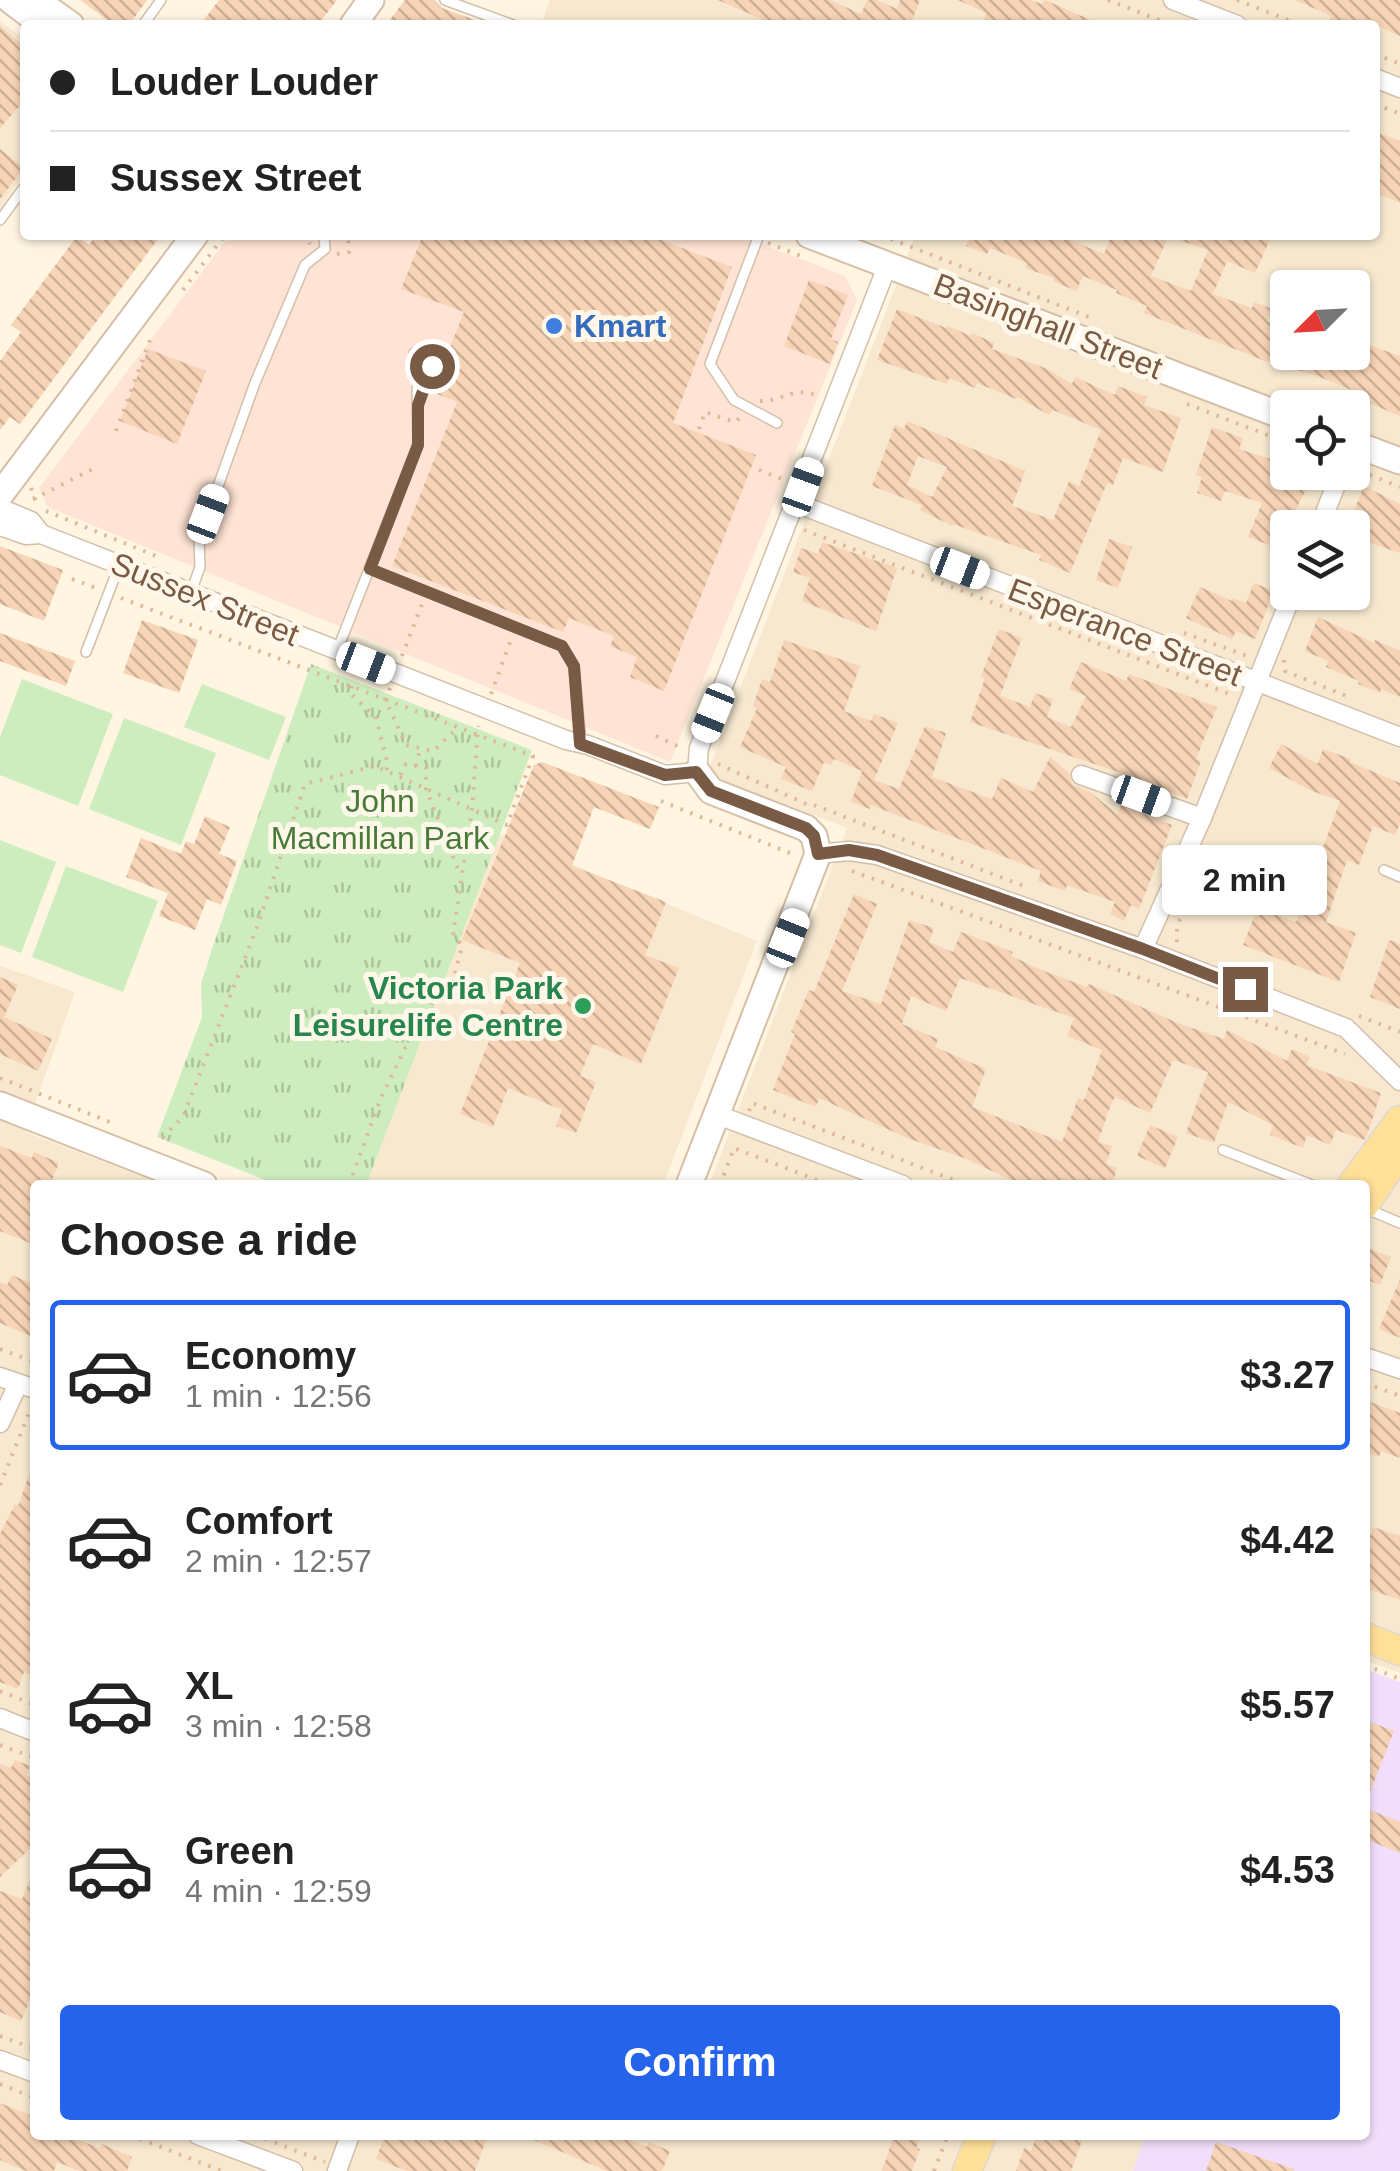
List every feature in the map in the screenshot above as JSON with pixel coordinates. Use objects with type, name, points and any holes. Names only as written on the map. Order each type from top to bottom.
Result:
[{"type":"main road","points":[[1356,1180],[1400,1120]]},
{"type":"main road","points":[[1370,1198],[1400,1152]]},
{"type":"main road","points":[[1370,1639],[1400,1652]]},
{"type":"main road","points":[[948,2171],[960,2140]]},
{"type":"main road","points":[[968,2171],[980,2140]]},
{"type":"street","points":[[10,0],[36,20]]},
{"type":"street","points":[[36,0],[64,20]]},
{"type":"street","points":[[357,20],[372,0]]},
{"type":"street","points":[[1173,0],[1224,20]]},
{"type":"street","points":[[0,495],[192,240]]},
{"type":"street","name":"Basinghall Street","points":[[823,240],[1270,401]]},
{"type":"street","points":[[691,1180],[817,856],[814,836],[806,828],[711,791],[697,763],[888,264]]},
{"type":"street","points":[[1370,450],[1400,461]]},
{"type":"street","name":"Esperance Street","points":[[799,495],[1256,683],[1400,737]]},
{"type":"street","name":"Sussex Street","points":[[0,508],[30,521],[42,534]]},
{"type":"street","name":"Sussex Street","points":[[0,526],[26,535],[42,534],[337,652],[665,775],[697,763]]},
{"type":"street","points":[[1143,949],[1202,818],[1285,610]]},
{"type":"street","points":[[1081,775],[1202,818]]},
{"type":"street","points":[[817,856],[849,850],[877,855],[1143,949],[1346,1028],[1400,1081]]},
{"type":"street","points":[[0,1105],[191,1180]]},
{"type":"street","points":[[718,1115],[890,1180]]},
{"type":"street","points":[[1370,1359],[1400,1369]]},
{"type":"street","points":[[0,1376],[27,1386],[0,1423]]},
{"type":"street","points":[[0,1718],[30,1730]]},
{"type":"street","points":[[0,2060],[30,2071]]},
{"type":"street","points":[[211,2140],[292,2171]]},
{"type":"street","points":[[338,2169],[348,2140]]},
{"type":"lane","points":[[445,0],[499,20]]},
{"type":"lane","points":[[0,220],[20,193]]},
{"type":"lane","points":[[191,592],[200,567],[199,539],[256,384],[304,265],[325,249],[324,240]]},
{"type":"lane","points":[[757,240],[710,364],[734,400],[777,423]]},
{"type":"lane","points":[[337,652],[418,445],[418,383],[423,366],[414,353]]},
{"type":"lane","points":[[418,405],[432,366],[429,356]]},
{"type":"lane","points":[[86,652],[120,564]]},
{"type":"lane","points":[[370,569],[556,641],[570,655],[574,666],[580,744]]},
{"type":"lane","points":[[1384,870],[1400,877]]},
{"type":"lane","points":[[1223,1150],[1299,1180]]},
{"type":"lane","points":[[1370,1208],[1400,1223]]},
{"type":"path","points":[[1108,0],[1159,20]]},
{"type":"path","points":[[1237,0],[1288,20]]},
{"type":"path","points":[[180,293],[221,240]]},
{"type":"path","points":[[348,240],[349,252]]},
{"type":"path","points":[[894,240],[1098,321]]},
{"type":"path","points":[[116,431],[150,340],[147,337],[135,352]]},
{"type":"path","points":[[699,429],[705,412],[735,422],[763,399],[770,401],[800,390],[822,397]]},
{"type":"path","points":[[34,497],[95,468]]},
{"type":"path","points":[[759,470],[799,495]]},
{"type":"path","points":[[1370,478],[1400,487]]},
{"type":"path","points":[[30,488],[38,508],[156,556],[148,576]]},
{"type":"path","points":[[804,530],[1248,701]]},
{"type":"path","points":[[72,578],[533,756],[507,825],[375,766],[306,784],[257,927],[183,1118],[159,1141]]},
{"type":"path","points":[[398,666],[427,592]]},
{"type":"path","points":[[351,1180],[380,1100],[405,1048],[426,1021],[438,986],[454,977],[462,946],[453,933],[472,810],[475,734],[512,640],[511,624]]},
{"type":"path","points":[[1284,652],[1285,671],[1351,697]]},
{"type":"path","points":[[352,686],[350,694],[354,700],[376,718],[388,765],[386,771]]},
{"type":"path","points":[[385,699],[406,745],[433,751],[459,727]]},
{"type":"path","points":[[656,736],[697,763],[814,806],[806,828]]},
{"type":"path","points":[[416,766],[420,748]]},
{"type":"path","points":[[399,777],[406,764],[426,768],[426,789],[462,878]]},
{"type":"path","points":[[661,801],[794,856],[797,849],[817,856],[1360,1059]]},
{"type":"path","points":[[1178,946],[1177,926],[1198,871]]},
{"type":"path","points":[[0,1078],[110,1122]]},
{"type":"path","points":[[722,1180],[734,1148],[817,1180]]},
{"type":"path","points":[[0,1349],[30,1360]]},
{"type":"path","points":[[1370,1385],[1400,1396]]},
{"type":"path","points":[[0,1485],[30,1411]]},
{"type":"path","points":[[1370,1667],[1400,1679]]},
{"type":"path","points":[[0,1691],[30,1703]]},
{"type":"path","points":[[0,1744],[30,1756]]},
{"type":"path","points":[[0,2036],[30,2047]]},
{"type":"path","points":[[0,2084],[30,2096]]},
{"type":"path","points":[[143,2140],[222,2171]]},
{"type":"path","points":[[267,2140],[338,2169]]},
{"type":"path","points":[[934,2171],[946,2140]]},
{"type":"shaded area","points":[[550,0],[1400,0],[1400,1673],[1370,1662],[1370,1180],[711,1180],[847,828],[707,774],[914,240],[1380,240],[1380,20],[543,20]]},
{"type":"shaded area","points":[[0,21],[20,36],[20,181],[0,208]]},
{"type":"shaded area","points":[[226,240],[751,240],[845,276],[857,300],[670,762],[48,507],[39,488]]},
{"type":"shaded area","points":[[499,834],[757,941],[665,1180],[367,1180]]},
{"type":"shaded area","points":[[0,966],[75,992],[25,1132],[151,1180],[30,1180],[30,2140],[1146,2140],[1135,2171],[0,2171]]},
{"type":"shaded area","points":[[1370,1671],[1400,1682],[1400,2171],[1133,2171],[1144,2140],[1370,2140]]},
{"type":"green space","name":"John Macmillan Park","points":[[311,664],[532,750],[368,1180],[265,1180],[157,1137],[202,1017],[201,984]]},
{"type":"green space","points":[[22,679],[113,714],[78,806],[0,775],[0,737]]},
{"type":"green space","points":[[202,684],[286,717],[269,760],[184,727]]},
{"type":"green space","points":[[124,718],[216,753],[181,845],[89,809]]},
{"type":"green space","points":[[0,840],[56,862],[21,953],[0,945]]},
{"type":"green space","points":[[66,866],[158,901],[123,992],[32,957]]},
{"type":"building","points":[[80,0],[147,0],[133,20],[107,20]]},
{"type":"building","points":[[219,0],[337,0],[322,20],[204,20]]},
{"type":"building","points":[[405,0],[434,0],[442,8],[475,20],[390,20]]},
{"type":"building","points":[[718,0],[830,0],[861,14],[867,0],[897,9],[900,0],[920,0],[912,20],[764,20]]},
{"type":"building","points":[[958,0],[1030,0],[1042,4],[1045,0],[1091,20],[986,20],[986,13]]},
{"type":"building","points":[[1295,0],[1400,0],[1400,36],[1380,27],[1380,20],[1329,20],[1331,16]]},
{"type":"building","points":[[0,26],[20,43],[20,106],[0,128]]},
{"type":"building","points":[[1380,133],[1400,141],[1400,203],[1380,194]]},
{"type":"building","points":[[0,149],[20,165],[20,173],[0,199]]},
{"type":"building","points":[[74,240],[89,245],[92,240],[157,240],[20,424],[10,417],[0,430],[0,361],[21,332],[11,325]]},
{"type":"building","points":[[421,240],[661,240],[732,267],[673,423],[756,455],[664,691],[630,677],[637,657],[610,646],[614,636],[569,618],[563,632],[392,566],[457,402],[432,392],[464,312],[401,289]]},
{"type":"building","points":[[969,240],[1070,240],[1104,254],[1109,240],[1167,240],[1151,276],[1191,291],[1208,250],[1179,240],[1270,240],[1255,273],[1227,261],[1213,294],[1252,308],[1254,302],[1270,308],[1270,363],[1144,313],[1147,306],[1083,276],[1076,291],[1025,268],[1027,263],[990,248],[987,254],[966,246]]},
{"type":"building","points":[[809,280],[848,295],[831,339],[838,342],[830,364],[784,346]]},
{"type":"building","points":[[897,309],[971,336],[972,333],[994,343],[992,349],[1045,368],[1072,384],[1075,377],[1115,395],[1118,386],[1147,397],[1144,405],[1181,418],[1163,472],[1123,458],[1113,485],[1107,483],[1070,573],[1039,560],[1041,555],[952,526],[920,510],[922,505],[872,486],[895,425],[904,429],[907,421],[1025,471],[1012,506],[1053,520],[1069,481],[1079,486],[1101,430],[1053,410],[1049,415],[1017,397],[977,383],[975,388],[949,378],[947,384],[877,360]],"holes":[[[918,456],[947,467],[932,497],[907,485]]]},
{"type":"building","points":[[1370,345],[1400,356],[1400,416],[1370,404],[1370,390],[1352,390],[1297,370],[1370,370]]},
{"type":"building","points":[[148,349],[206,371],[177,444],[120,421]]},
{"type":"building","points":[[1212,427],[1243,438],[1239,449],[1270,459],[1270,490],[1306,490],[1295,510],[1270,510],[1270,546],[1248,537],[1262,503],[1225,491],[1221,501],[1197,493],[1202,477],[1196,475]]},
{"type":"building","points":[[1370,489],[1400,504],[1400,553],[1370,543],[1370,510],[1354,510],[1362,490]]},
{"type":"building","points":[[1109,539],[1132,547],[1118,588],[1096,580]]},
{"type":"building","points":[[822,542],[897,568],[876,631],[802,601],[810,578],[793,572],[801,548],[818,554]]},
{"type":"building","points":[[0,546],[63,570],[44,621],[0,604]]},
{"type":"building","points":[[1254,583],[1270,589],[1270,601],[1255,639],[1236,631],[1232,639],[1186,618],[1200,587],[1246,603]]},
{"type":"building","points":[[1318,617],[1400,651],[1400,697],[1358,684],[1359,681],[1326,667],[1328,661],[1305,651]]},
{"type":"building","points":[[142,620],[198,640],[179,693],[123,673]]},
{"type":"building","points":[[999,629],[1022,638],[1000,696],[1030,707],[1035,693],[1053,699],[1047,717],[1071,727],[1086,696],[1069,689],[1081,662],[1126,681],[1129,674],[1217,707],[1196,759],[1201,761],[1187,799],[970,722],[985,678],[981,676]]},
{"type":"building","points":[[0,633],[75,661],[66,686],[0,661]]},
{"type":"building","points":[[784,640],[860,666],[844,711],[871,721],[874,714],[898,723],[874,780],[899,789],[925,726],[946,733],[932,777],[992,799],[1001,778],[1033,792],[1050,757],[1069,773],[1072,784],[1090,792],[1117,814],[1121,805],[1172,825],[1139,909],[1131,905],[1124,921],[1110,914],[1115,902],[1067,885],[1065,891],[1038,881],[1041,871],[871,805],[870,809],[851,802],[862,771],[834,759],[831,765],[824,762],[812,791],[781,779],[786,767],[740,747],[757,708],[753,706],[762,679],[770,682]]},
{"type":"building","points":[[1281,744],[1318,764],[1323,749],[1400,783],[1400,823],[1395,835],[1373,826],[1359,865],[1347,860],[1326,922],[1356,933],[1339,982],[1243,945],[1258,907],[1296,922],[1307,894],[1267,878],[1276,853],[1315,869],[1340,801],[1269,768]]},
{"type":"building","name":"Victoria Park Leisurelife Centre","points":[[542,762],[659,807],[650,829],[594,807],[572,866],[666,902],[645,955],[679,968],[641,1064],[593,1044],[580,1076],[596,1082],[576,1133],[556,1126],[562,1110],[508,1088],[493,1127],[460,1114],[520,963],[462,940],[534,765]]},
{"type":"building","points":[[205,816],[230,827],[219,854],[237,861],[221,905],[207,899],[195,930],[159,916],[168,893],[126,877],[141,838],[181,854],[186,841],[194,844]]},
{"type":"building","points":[[854,894],[877,904],[842,991],[881,1004],[909,920],[934,928],[929,942],[953,952],[961,932],[1013,952],[1011,956],[1044,971],[1087,987],[1089,984],[1180,1024],[1224,1039],[1227,1030],[1287,1061],[1292,1049],[1310,1057],[1306,1065],[1381,1093],[1364,1140],[1336,1130],[1330,1145],[1307,1135],[1303,1148],[1270,1135],[1273,1125],[1228,1102],[1214,1143],[1186,1133],[1208,1072],[1173,1060],[1150,1113],[1115,1097],[1111,1104],[1098,1142],[1112,1146],[1106,1164],[1117,1168],[1113,1180],[1011,1180],[819,1098],[816,1107],[773,1090],[809,990],[814,992]],"holes":[[[960,978],[1074,1018],[1067,1036],[1102,1050],[1084,1100],[1078,1098],[1062,1142],[972,1107],[986,1069],[935,1047],[938,1039],[902,1024],[911,996],[946,1011]]]},
{"type":"building","points":[[1389,940],[1400,944],[1400,1009],[1370,997]]},
{"type":"building","points":[[0,977],[18,985],[4,1017],[52,1039],[38,1071],[0,1054]]},
{"type":"building","points":[[1150,1125],[1178,1137],[1165,1168],[1137,1156]]},
{"type":"building","points":[[0,1146],[32,1158],[34,1152],[59,1163],[52,1180],[30,1180],[30,1243],[0,1231]]},
{"type":"building","points":[[1370,1249],[1391,1257],[1380,1285],[1370,1281]]},
{"type":"building","points":[[12,1275],[30,1283],[30,1336],[0,1323],[0,1282],[7,1285]]},
{"type":"building","points":[[1400,1279],[1400,1338],[1379,1329]]},
{"type":"building","points":[[1370,1402],[1400,1413],[1400,1458],[1381,1451],[1379,1457],[1370,1454]]},
{"type":"building","points":[[30,1472],[30,1675],[24,1672],[18,1689],[0,1682],[0,1534],[15,1504],[18,1506]]},
{"type":"building","points":[[1373,1527],[1400,1536],[1400,1600],[1370,1590]]},
{"type":"building","points":[[1370,1722],[1394,1731],[1370,1792]]},
{"type":"building","points":[[15,1760],[30,1766],[26,1775],[30,1777],[30,1849],[0,1877],[0,1764],[11,1768]]},
{"type":"building","points":[[1370,1810],[1400,1822],[1400,1853],[1370,1841]]},
{"type":"building","points":[[30,1879],[30,2000],[21,2021],[0,2012],[0,1891],[22,1899]]},
{"type":"building","points":[[0,2103],[30,2115],[30,2140],[78,2140],[100,2148],[102,2144],[132,2157],[127,2171],[80,2171],[57,2162],[54,2171],[26,2171],[0,2160]]},
{"type":"building","points":[[383,2140],[486,2140],[475,2171],[407,2171],[376,2159]]},
{"type":"building","points":[[534,2140],[631,2140],[647,2147],[649,2142],[670,2151],[662,2171],[607,2171]]},
{"type":"building","points":[[892,2140],[920,2140],[912,2171],[882,2171]]},
{"type":"building","points":[[1035,2140],[1082,2140],[1071,2171],[1016,2171],[1024,2148],[1031,2151]]},
{"type":"building","points":[[1216,2142],[1294,2169],[1294,2171],[1206,2171]]},
{"type":"place","name":"Kmart","points":[[554,326]]},
{"type":"place","name":"Victoria Park Leisurelife Centre","points":[[583,1006]]},
{"type":"route","points":[[432,366],[418,405],[418,445],[370,569],[556,641],[570,655],[574,666],[580,744],[665,775],[696,772],[711,791],[806,828],[814,836],[818,854],[849,850],[877,855],[1245,989]]}]
